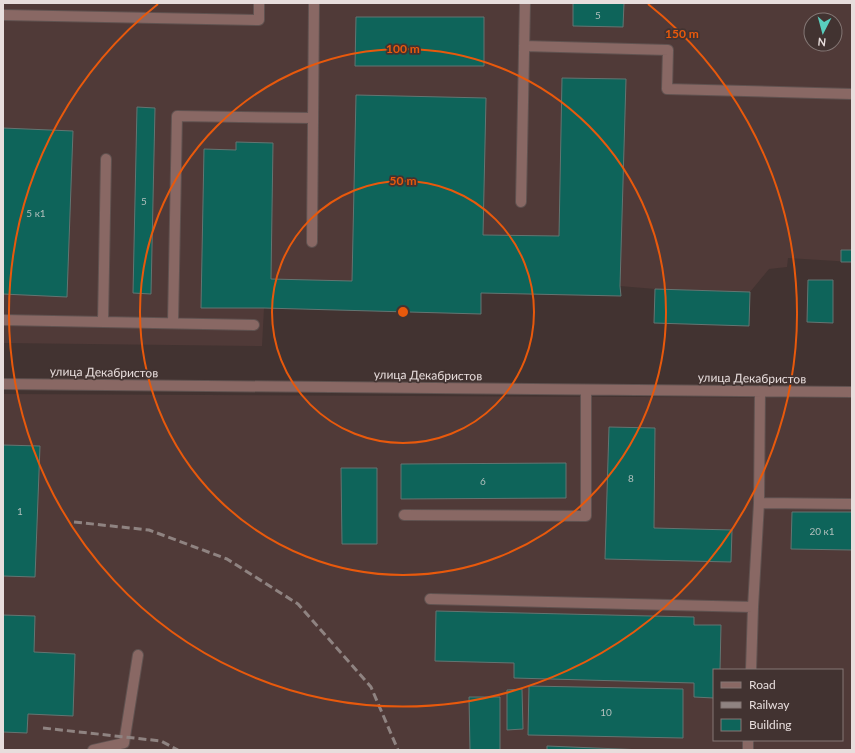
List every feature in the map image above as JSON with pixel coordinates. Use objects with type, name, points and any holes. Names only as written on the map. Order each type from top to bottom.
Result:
[{"type":"street","points":[[3,14],[259,20],[259,3]]},
{"type":"street","points":[[312,242],[314,3]]},
{"type":"street","points":[[521,202],[525,3]]},
{"type":"street","points":[[524,46],[668,50],[667,89],[852,94]]},
{"type":"street","points":[[173,323],[177,116],[313,118]]},
{"type":"street","points":[[103,322],[106,159]]},
{"type":"street","points":[[3,320],[254,325]]},
{"type":"street","name":"улица Декабристов","points":[[3,384],[852,392]]},
{"type":"street","points":[[404,515],[586,516],[586,390]]},
{"type":"street","points":[[751,669],[759,503],[760,391]]},
{"type":"street","points":[[759,503],[852,504]]},
{"type":"street","points":[[430,599],[753,607]]},
{"type":"street","points":[[93,750],[124,743],[138,655]]},
{"type":"shaded area","points":[[3,3],[852,3],[852,262],[788,258],[787,267],[769,269],[750,292],[655,289],[620,286],[621,296],[481,293],[481,314],[264,308],[262,346],[3,343]]},
{"type":"shaded area","points":[[3,394],[852,398],[852,750],[3,750]]},
{"type":"building","points":[[573,3],[624,3],[623,27],[573,26]]},
{"type":"building","points":[[356,17],[484,17],[484,66],[355,66]]},
{"type":"building","points":[[562,78],[626,79],[620,286],[621,296],[481,293],[481,314],[264,308],[201,308],[204,149],[236,150],[236,142],[273,143],[271,279],[352,281],[356,95],[486,98],[483,235],[559,236]]},
{"type":"building","points":[[137,107],[155,108],[151,294],[133,293]]},
{"type":"building","points":[[3,128],[73,131],[67,297],[3,294]]},
{"type":"building","points":[[841,250],[852,250],[852,262],[841,262]]},
{"type":"building","points":[[808,280],[833,280],[833,323],[807,322]]},
{"type":"building","points":[[655,289],[750,292],[749,326],[654,323]]},
{"type":"building","points":[[609,427],[655,428],[654,528],[732,530],[731,562],[605,559]]},
{"type":"building","points":[[3,445],[40,446],[35,577],[3,576]]},
{"type":"building","points":[[566,463],[566,498],[401,499],[401,464]]},
{"type":"building","points":[[341,468],[377,468],[377,544],[342,544]]},
{"type":"building","points":[[792,512],[852,512],[852,550],[791,549]]},
{"type":"building","points":[[436,611],[694,617],[694,625],[721,625],[720,669],[713,669],[713,698],[694,697],[694,683],[514,678],[514,663],[435,661]]},
{"type":"building","points":[[3,615],[35,616],[34,652],[75,654],[73,716],[28,714],[27,733],[3,732]]},
{"type":"building","points":[[529,686],[683,689],[683,738],[528,735]]},
{"type":"building","points":[[522,689],[523,729],[507,730],[507,690]]},
{"type":"building","points":[[469,697],[500,697],[500,750],[470,750]]},
{"type":"building","points":[[547,746],[644,750],[547,750]]},
{"type":"railway","points":[[74,522],[149,530],[227,559],[298,604],[371,687],[398,750]]},
{"type":"railway","points":[[43,728],[161,741],[178,750]]}]
